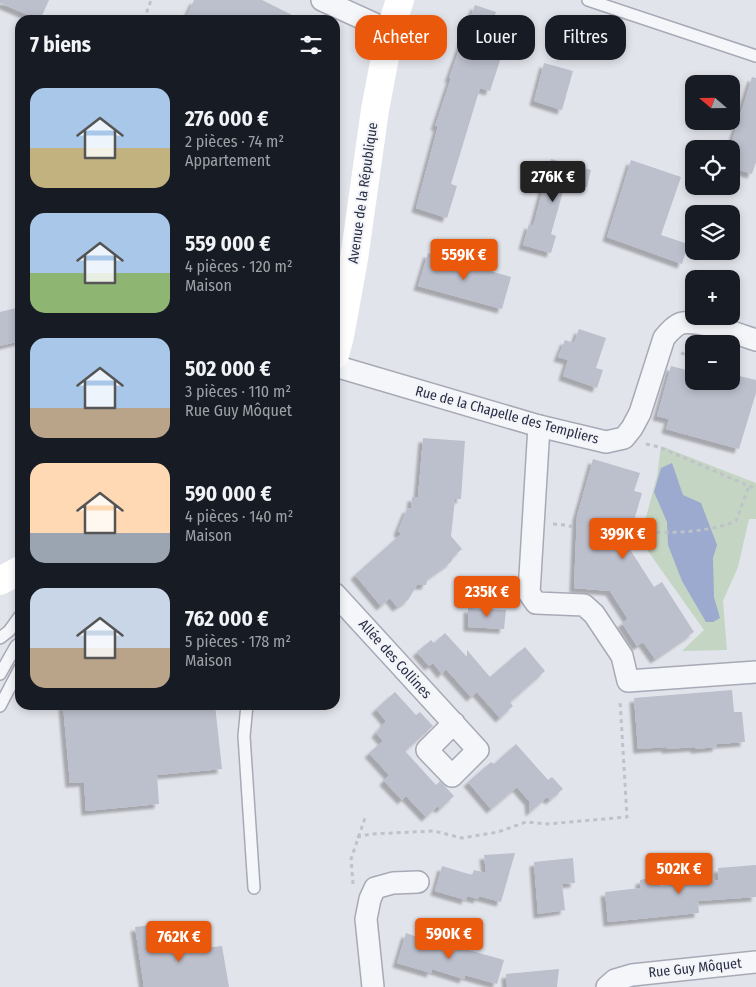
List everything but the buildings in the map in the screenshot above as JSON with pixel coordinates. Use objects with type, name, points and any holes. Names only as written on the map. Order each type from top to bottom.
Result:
[{"type":"street","points":[[322,0],[355,15]]},
{"type":"street","name":"Avenue de la République","points":[[395,15],[400,0]]},
{"type":"street","name":"Avenue de la République","points":[[340,336],[368,172],[375,110],[384,60]]},
{"type":"street","points":[[624,438],[640,413],[664,338],[672,329],[681,324],[700,324],[756,340]]},
{"type":"street","name":"Rue de la Chapelle des Templiers","points":[[340,367],[539,426],[606,442],[624,438]]},
{"type":"street","points":[[539,426],[529,593],[536,603],[584,605],[594,614],[622,656],[628,681],[756,672]]},
{"type":"street","name":"Allée des Collines","points":[[340,599],[454,724]]},
{"type":"street","points":[[373,987],[366,918],[370,899],[375,888],[393,883],[418,882]]},
{"type":"street","name":"Rue Guy Môquet","points":[[606,987],[614,980],[632,975],[756,962]]},
{"type":"lane","points":[[588,0],[756,56]]},
{"type":"lane","points":[[0,638],[15,623]]},
{"type":"lane","points":[[0,674],[15,648]]},
{"type":"lane","points":[[0,706],[15,678]]},
{"type":"lane","points":[[247,710],[244,736],[254,888]]},
{"type":"path","points":[[146,15],[151,0]]},
{"type":"path","points":[[624,438],[659,447],[756,489]]},
{"type":"path","points":[[534,524],[562,524],[576,528],[642,532],[674,532],[724,526],[736,521],[749,486]]},
{"type":"path","points":[[357,837],[371,834],[434,831],[462,838],[498,832],[526,822],[547,824],[627,817],[619,684],[628,681]]},
{"type":"path","points":[[366,815],[351,859],[352,882],[354,890],[362,898],[370,899]]},
{"type":"green space","points":[[661,446],[756,483],[756,519],[749,519],[738,567],[723,601],[727,650],[682,651],[704,630],[640,540],[657,476]]},
{"type":"water","points":[[672,463],[683,495],[701,503],[717,545],[713,558],[714,597],[720,618],[713,622],[706,622],[682,581],[668,545],[667,522],[654,492],[661,468]]}]
